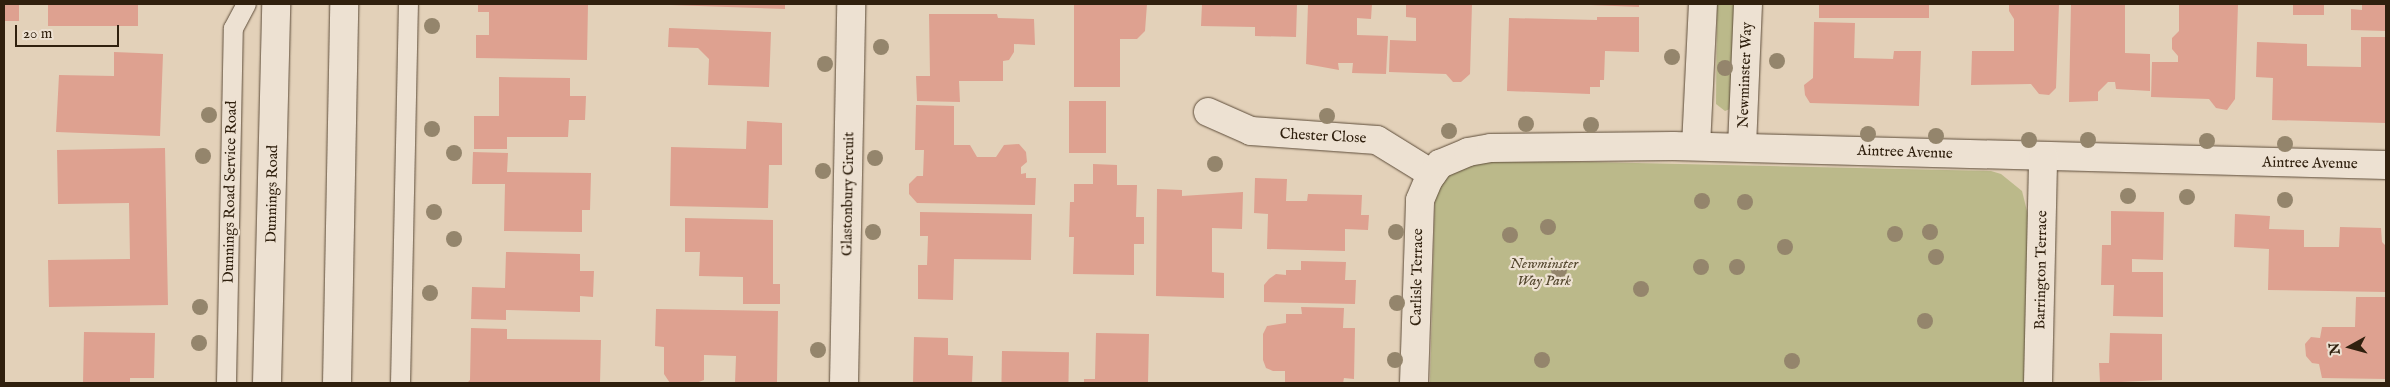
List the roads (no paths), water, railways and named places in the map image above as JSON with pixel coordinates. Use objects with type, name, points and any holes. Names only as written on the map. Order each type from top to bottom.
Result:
[{"type":"street","name":"Dunnings Road","points":[[267,383],[276,4]]},
{"type":"street","points":[[337,383],[344,4]]},
{"type":"street","name":"Glastonbury Circuit","points":[[844,383],[851,4]]},
{"type":"street","points":[[1696,146],[1703,4]]},
{"type":"street","name":"Newminster Way","points":[[1742,147],[1748,4]]},
{"type":"street","name":"Chester Close","points":[[1208,112],[1251,131],[1377,140],[1432,174]]},
{"type":"street","name":"Aintree Avenue","points":[[1432,174],[1447,158],[1491,148],[1696,146],[2386,165]]},
{"type":"street","name":"Barrington Terrace","points":[[2038,383],[2043,156]]},
{"type":"street","name":"Carlisle Terrace","points":[[1414,383],[1418,213],[1424,187],[1432,174]]},
{"type":"lane","name":"Dunnings Road Service Road","points":[[226,383],[233,28],[246,4]]},
{"type":"lane","points":[[400,383],[408,4]]},
{"type":"park label","name":"Newminster Way Park","points":[[1544,272]]}]
